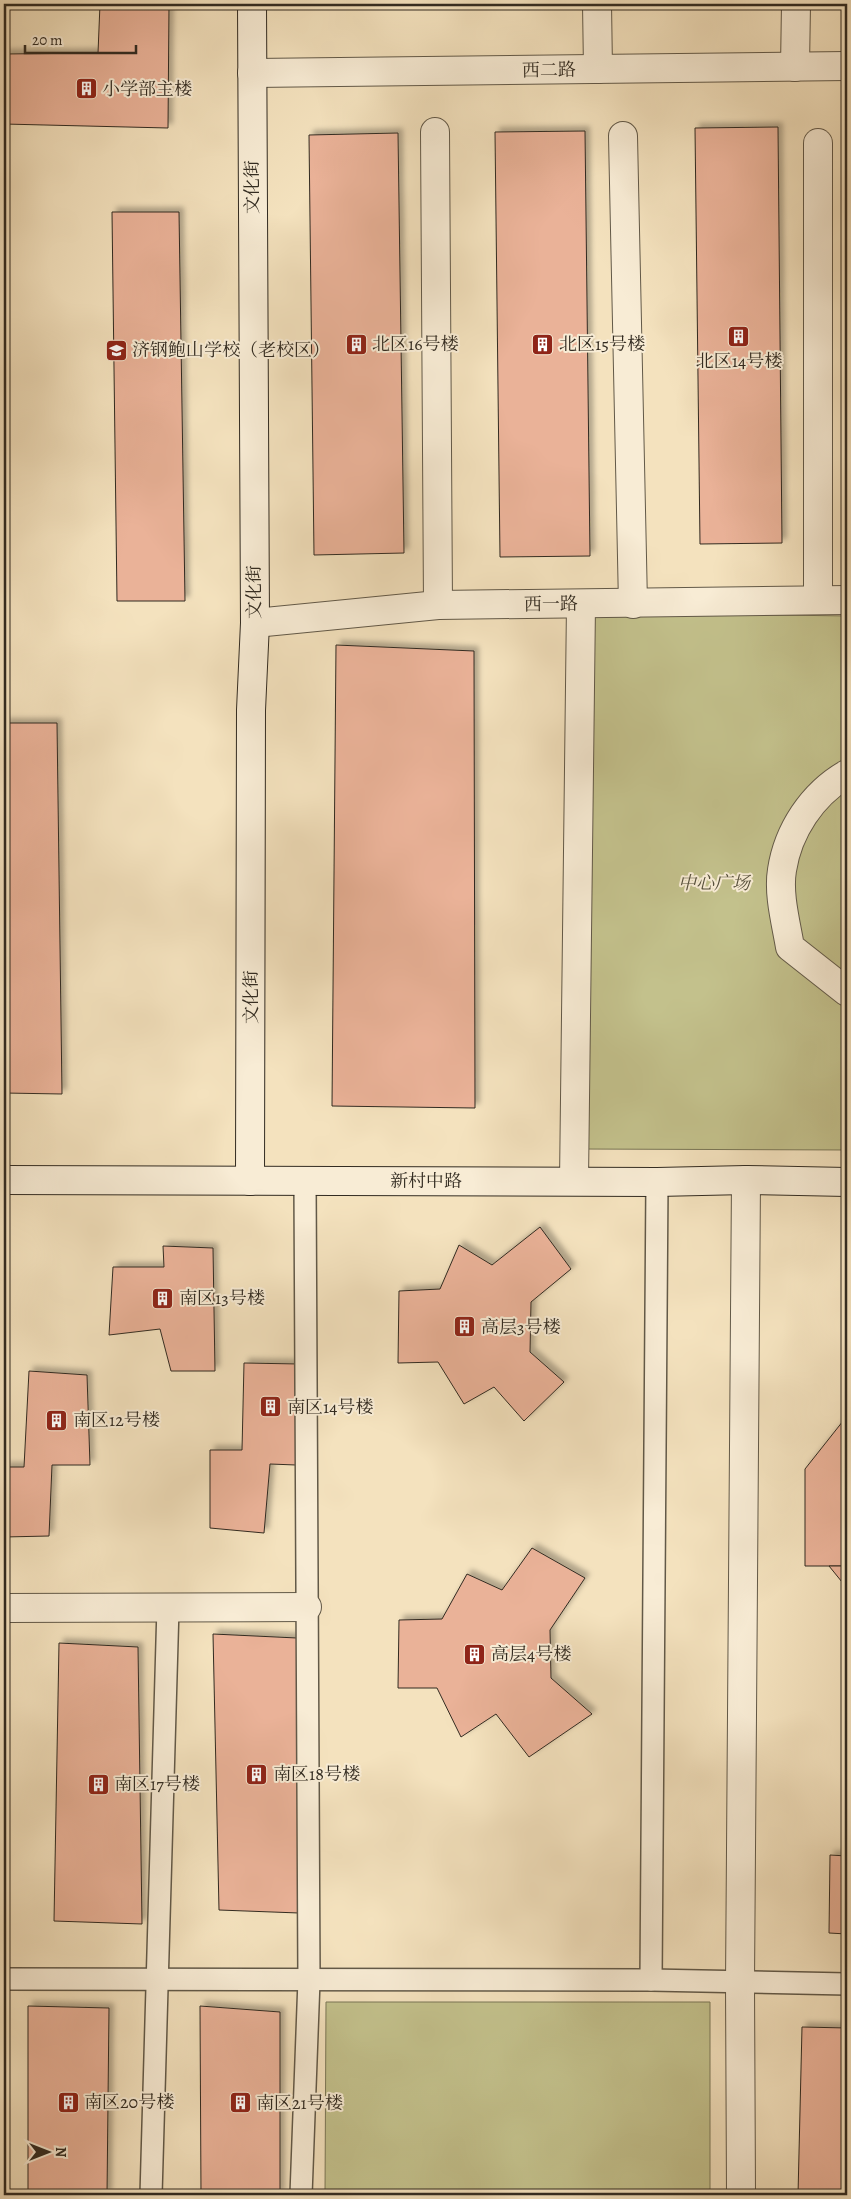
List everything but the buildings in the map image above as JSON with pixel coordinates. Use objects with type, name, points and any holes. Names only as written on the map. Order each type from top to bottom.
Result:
[{"type":"street","name":"文化街","points":[[250,1181],[251,710],[255,623],[252,4]]},
{"type":"street","points":[[597,4],[598,69]]},
{"type":"street","points":[[795,67],[796,4]]},
{"type":"street","name":"西二路","points":[[252,73],[847,66]]},
{"type":"street","points":[[435,132],[438,605]]},
{"type":"street","points":[[623,136],[633,604]]},
{"type":"street","points":[[818,144],[818,599]]},
{"type":"street","name":"西一路","points":[[255,623],[438,605],[847,600]]},
{"type":"street","points":[[574,1181],[580,604]]},
{"type":"street","points":[[847,774],[817,797],[794,829],[782,871],[783,910],[790,947],[847,992]]},
{"type":"street","name":"新村中路","points":[[4,1180],[657,1182],[746,1180],[847,1182]]},
{"type":"street","points":[[741,2195],[740,1983],[746,1180]]},
{"type":"street","points":[[4,1608],[307,1607]]},
{"type":"lane","points":[[301,2195],[308,1980],[305,1181]]},
{"type":"lane","points":[[651,1980],[657,1182]]},
{"type":"lane","points":[[150,2195],[168,1607]]},
{"type":"lane","points":[[4,1979],[651,1980],[847,1984]]},
{"type":"green space","name":"中心广场","points":[[582,612],[847,616],[847,1150],[579,1149]]},
{"type":"green space","points":[[326,2002],[710,2002],[710,2195],[325,2195]]},
{"type":"place","name":"小学部主楼","points":[[86,89]]},
{"type":"place","name":"北区14号楼","points":[[739,336]]},
{"type":"place","name":"北区16号楼","points":[[356,344]]},
{"type":"place","name":"北区15号楼","points":[[543,344]]},
{"type":"place","name":"济钢鲍山学校（老校区）","points":[[116,350]]},
{"type":"place","name":"南区13号楼","points":[[163,1298]]},
{"type":"place","name":"高层3号楼","points":[[465,1327]]},
{"type":"place","name":"南区14号楼","points":[[271,1407]]},
{"type":"place","name":"南区12号楼","points":[[57,1420]]},
{"type":"place","name":"高层4号楼","points":[[475,1654]]},
{"type":"place","name":"南区18号楼","points":[[257,1774]]},
{"type":"place","name":"南区17号楼","points":[[98,1784]]},
{"type":"place","name":"南区20号楼","points":[[68,2102]]},
{"type":"place","name":"南区21号楼","points":[[240,2103]]}]
